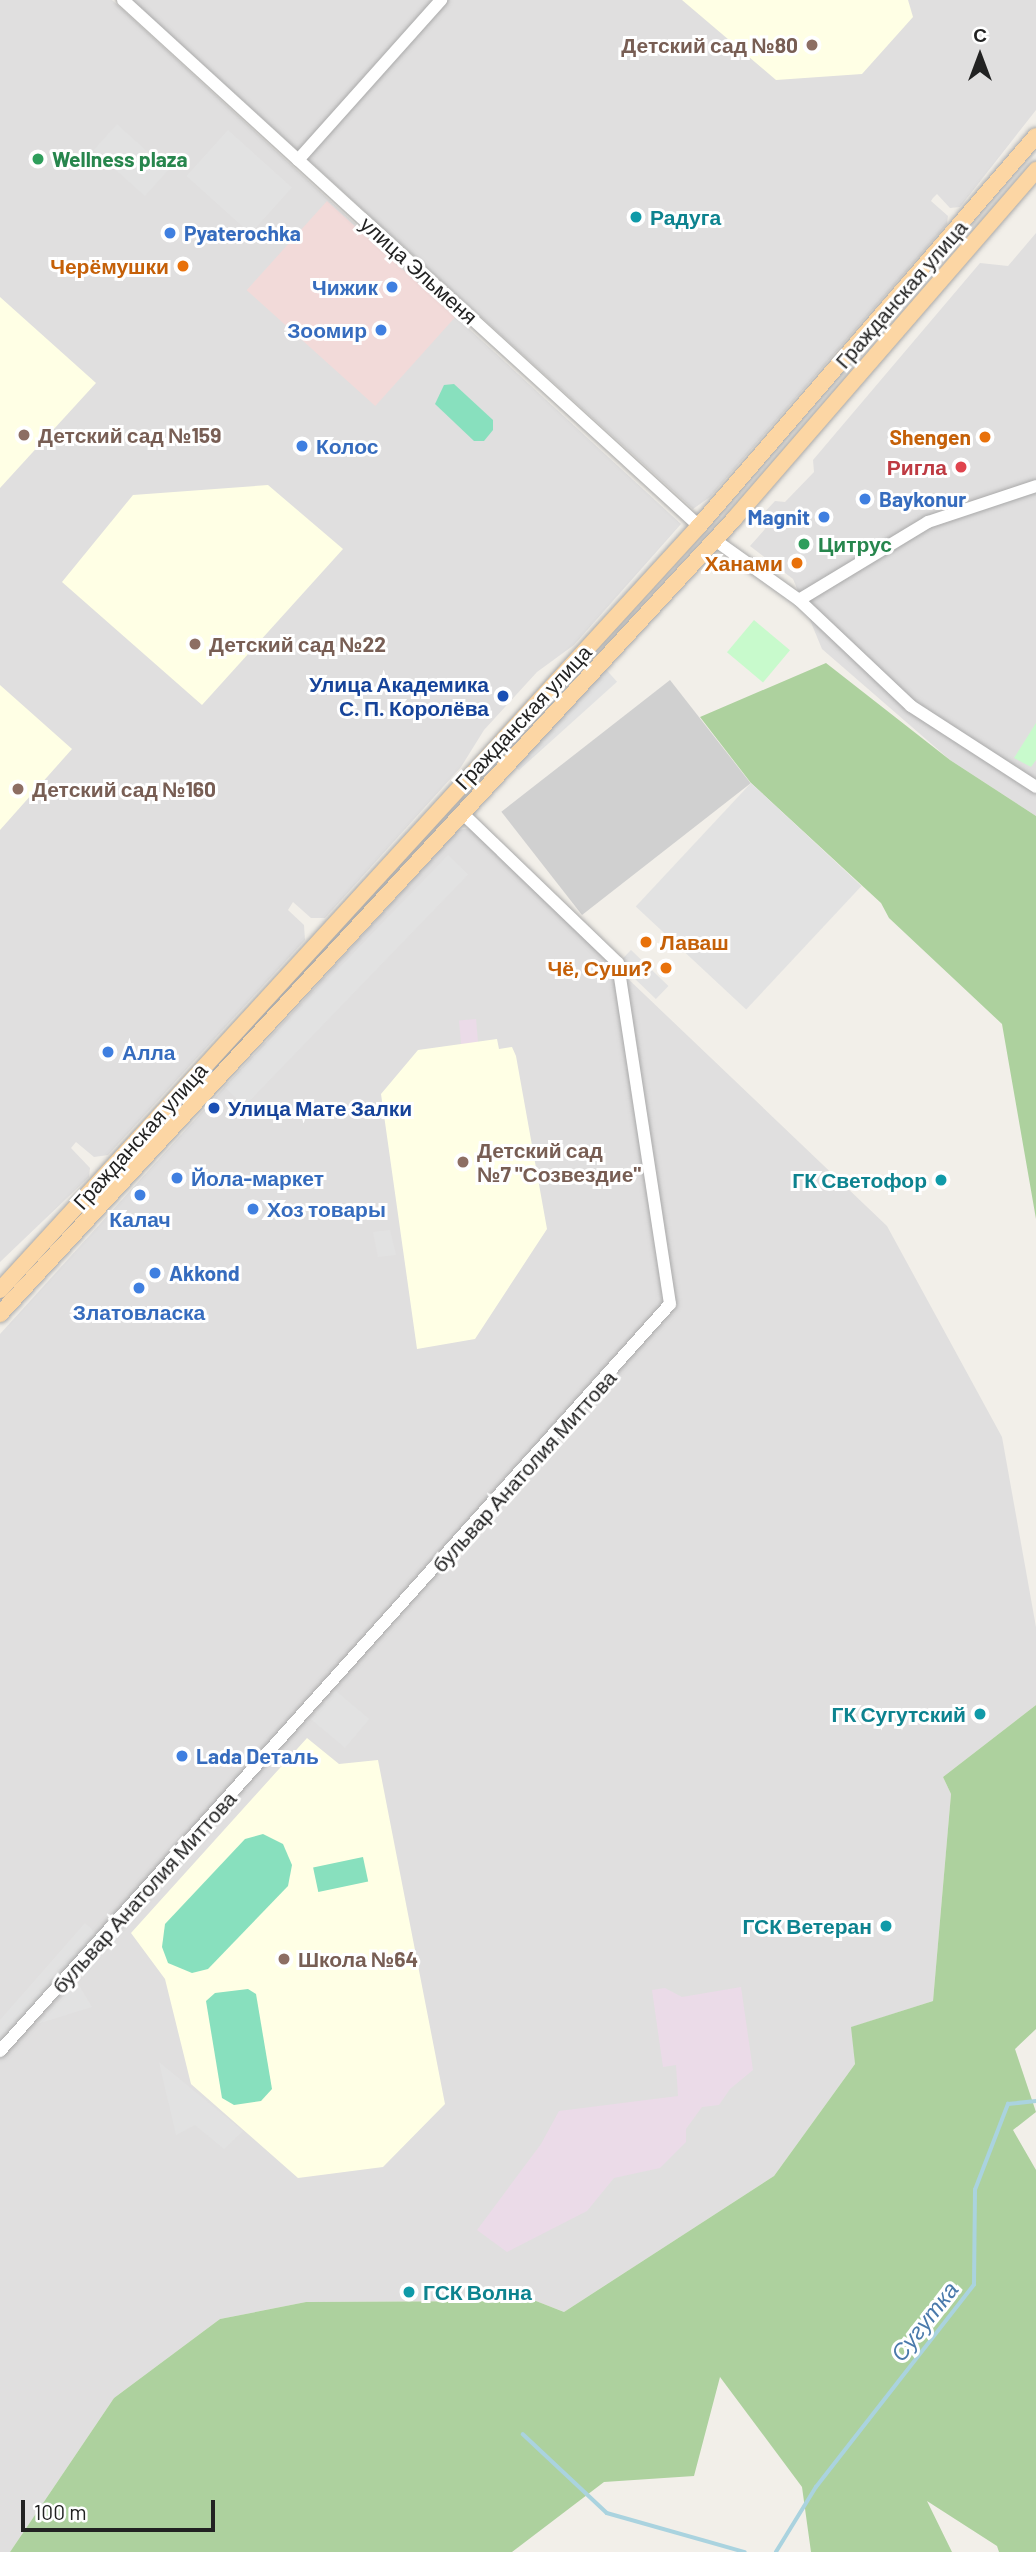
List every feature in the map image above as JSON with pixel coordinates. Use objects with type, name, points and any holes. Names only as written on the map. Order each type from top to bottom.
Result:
[{"type":"main road","name":"Гражданская улица","points":[[0,1290],[699,526],[1036,136]]},
{"type":"main road","name":"Гражданская улица","points":[[0,1314],[715,540],[1036,170]]},
{"type":"main road","name":"улица Эльменя","points":[[699,526],[715,540]]},
{"type":"main road","points":[[107,1172],[121,1184]]},
{"type":"street","name":"улица Эльменя","points":[[123,0],[699,526]]},
{"type":"street","points":[[298,160],[441,0]]},
{"type":"street","points":[[799,600],[928,522],[1036,486]]},
{"type":"street","points":[[715,540],[799,600],[912,706],[1036,787]]},
{"type":"street","name":"бульвар Анатолия Миттова","points":[[0,2051],[670,1304],[618,964],[463,814]]},
{"type":"shaded area","points":[[0,0],[112,0],[681,524],[574,645],[537,672],[484,730],[461,767],[325,918],[311,918],[293,902],[288,910],[304,925],[305,940],[108,1155],[94,1157],[76,1142],[71,1148],[90,1168],[89,1177],[0,1262]]},
{"type":"shaded area","points":[[132,0],[1036,0],[1036,110],[960,207],[950,208],[937,194],[933,198],[931,201],[948,216],[947,224],[710,497],[693,509]]},
{"type":"shaded area","name":"Детский сад №80","points":[[682,0],[908,0],[913,17],[862,74],[776,80]]},
{"type":"shaded area","points":[[117,124],[168,170],[145,196],[94,150]]},
{"type":"shaded area","points":[[228,130],[292,188],[250,234],[187,176]]},
{"type":"shaded area","points":[[327,201],[456,317],[375,406],[247,290]]},
{"type":"shaded area","points":[[1036,233],[1036,816],[950,760],[822,649],[793,579],[750,546],[765,529],[760,517],[775,501],[785,502],[814,472],[813,460],[980,263],[1008,266]]},
{"type":"shaded area","name":"Детский сад №159","points":[[0,297],[96,383],[0,488]]},
{"type":"shaded area","name":"Детский сад №22","points":[[268,485],[343,549],[202,705],[62,582],[133,495]]},
{"type":"shaded area","points":[[601,664],[617,682],[519,770],[503,752]]},
{"type":"shaded area","points":[[670,680],[751,783],[582,915],[501,812]]},
{"type":"shaded area","name":"Детский сад №160","points":[[0,685],[72,749],[0,830]]},
{"type":"shaded area","points":[[751,783],[861,886],[746,1010],[636,907]]},
{"type":"shaded area","points":[[470,828],[887,1226],[1002,1437],[1036,1627],[1036,1705],[943,1777],[951,1794],[933,2001],[852,2027],[855,2064],[774,2176],[564,2312],[536,2301],[306,2302],[220,2319],[114,2398],[10,2552],[0,2552],[0,1334],[458,830]]},
{"type":"shaded area","points":[[448,855],[468,874],[244,1106],[224,1087]]},
{"type":"shaded area","points":[[631,950],[668,986],[656,999],[618,963]]},
{"type":"shaded area","points":[[476,1019],[478,1043],[461,1044],[459,1020]]},
{"type":"shaded area","name":"Детский сад №7 \"Созвездие\"","points":[[497,1039],[499,1049],[512,1047],[516,1056],[547,1229],[475,1339],[417,1349],[381,1094],[418,1050]]},
{"type":"shaded area","points":[[390,1230],[396,1255],[378,1257],[373,1232]]},
{"type":"shaded area","points":[[335,1690],[369,1719],[345,1748],[311,1719]]},
{"type":"shaded area","name":"Школа №64","points":[[307,1738],[339,1764],[378,1760],[445,2104],[383,2167],[298,2178],[191,2084],[165,1979],[131,1933]]},
{"type":"shaded area","points":[[85,1923],[97,1934],[0,2041],[0,2020]]},
{"type":"shaded area","points":[[77,1982],[92,2007],[37,2024]]},
{"type":"shaded area","points":[[741,1987],[753,2070],[730,2089],[719,2105],[702,2107],[686,2129],[686,2142],[660,2168],[614,2178],[587,2211],[507,2252],[477,2230],[541,2144],[559,2111],[678,2096],[676,2065],[663,2067],[652,1990],[665,1988],[682,1997]]},
{"type":"shaded area","points":[[159,2062],[243,2131],[224,2149],[195,2125],[176,2135]]},
{"type":"green space","points":[[454,384],[493,420],[493,430],[484,441],[474,441],[435,404],[444,385]]},
{"type":"green space","points":[[754,620],[790,650],[763,682],[727,652]]},
{"type":"green space","points":[[826,663],[950,760],[1036,816],[1036,1219],[1002,1024],[889,918],[881,903],[751,783],[700,717]]},
{"type":"green space","points":[[1036,723],[1036,760],[1031,767],[1014,758]]},
{"type":"green space","points":[[1036,1705],[1036,2029],[1015,2049],[1036,2112],[1013,2130],[1036,2170],[1036,2552],[999,2552],[997,2546],[927,2501],[952,2552],[811,2552],[802,2487],[720,2377],[694,2476],[604,2482],[512,2552],[10,2552],[114,2398],[220,2319],[306,2302],[536,2301],[564,2312],[774,2176],[855,2064],[851,2027],[933,2001],[951,1794],[943,1777]]},
{"type":"green space","points":[[263,1834],[283,1844],[292,1865],[288,1886],[208,1969],[192,1973],[168,1963],[162,1947],[165,1924],[245,1839]]},
{"type":"green space","points":[[363,1857],[368,1881],[318,1892],[313,1868]]},
{"type":"green space","points":[[248,1989],[256,1994],[272,2089],[261,2101],[234,2105],[222,2098],[206,2001],[215,1993]]},
{"type":"waterway","name":"Сугутка","points":[[776,2552],[816,2487],[974,2285],[975,2190],[1008,2104],[1036,2101]]},
{"type":"waterway","points":[[523,2434],[607,2513],[745,2552]]},
{"type":"place","name":"Детский сад №80","points":[[812,45]]},
{"type":"place","name":"Wellness plaza","points":[[38,159]]},
{"type":"place","name":"Радуга","points":[[636,217]]},
{"type":"place","name":"Pyaterochka","points":[[170,233]]},
{"type":"place","name":"Черёмушки","points":[[183,266]]},
{"type":"place","name":"Чижик","points":[[392,287]]},
{"type":"place","name":"Зоомир","points":[[381,330]]},
{"type":"place","name":"Детский сад №159","points":[[24,435]]},
{"type":"place","name":"Shengen","points":[[985,437]]},
{"type":"place","name":"Колос","points":[[302,446]]},
{"type":"place","name":"Ригла","points":[[961,467]]},
{"type":"place","name":"Baykonur","points":[[865,499]]},
{"type":"place","name":"Magnit","points":[[824,517]]},
{"type":"place","name":"Цитрус","points":[[804,544]]},
{"type":"place","name":"Ханами","points":[[797,563]]},
{"type":"place","name":"Детский сад №22","points":[[195,644]]},
{"type":"place","name":"Улица Академика С. П. Королёва","points":[[503,696]]},
{"type":"place","name":"Детский сад №160","points":[[18,789]]},
{"type":"place","name":"Лаваш","points":[[646,942]]},
{"type":"place","name":"Чё, Суши?","points":[[666,968]]},
{"type":"place","name":"Алла","points":[[108,1052]]},
{"type":"place","name":"Улица Мате Залки","points":[[214,1108]]},
{"type":"place","name":"Детский сад №7 \"Созвездие\"","points":[[463,1162]]},
{"type":"place","name":"Йола-маркет","points":[[177,1178]]},
{"type":"place","name":"ГК Светофор","points":[[941,1180]]},
{"type":"place","name":"Калач","points":[[140,1195]]},
{"type":"place","name":"Хоз товары","points":[[253,1209]]},
{"type":"place","name":"Akkond","points":[[155,1273]]},
{"type":"place","name":"Златовласка","points":[[139,1288]]},
{"type":"place","name":"ГК Сугутский","points":[[980,1714]]},
{"type":"place","name":"Lada Dеталь","points":[[182,1756]]},
{"type":"place","name":"ГСК Ветеран","points":[[886,1926]]},
{"type":"place","name":"Школа №64","points":[[284,1959]]},
{"type":"place","name":"ГСК Волна","points":[[409,2292]]}]
